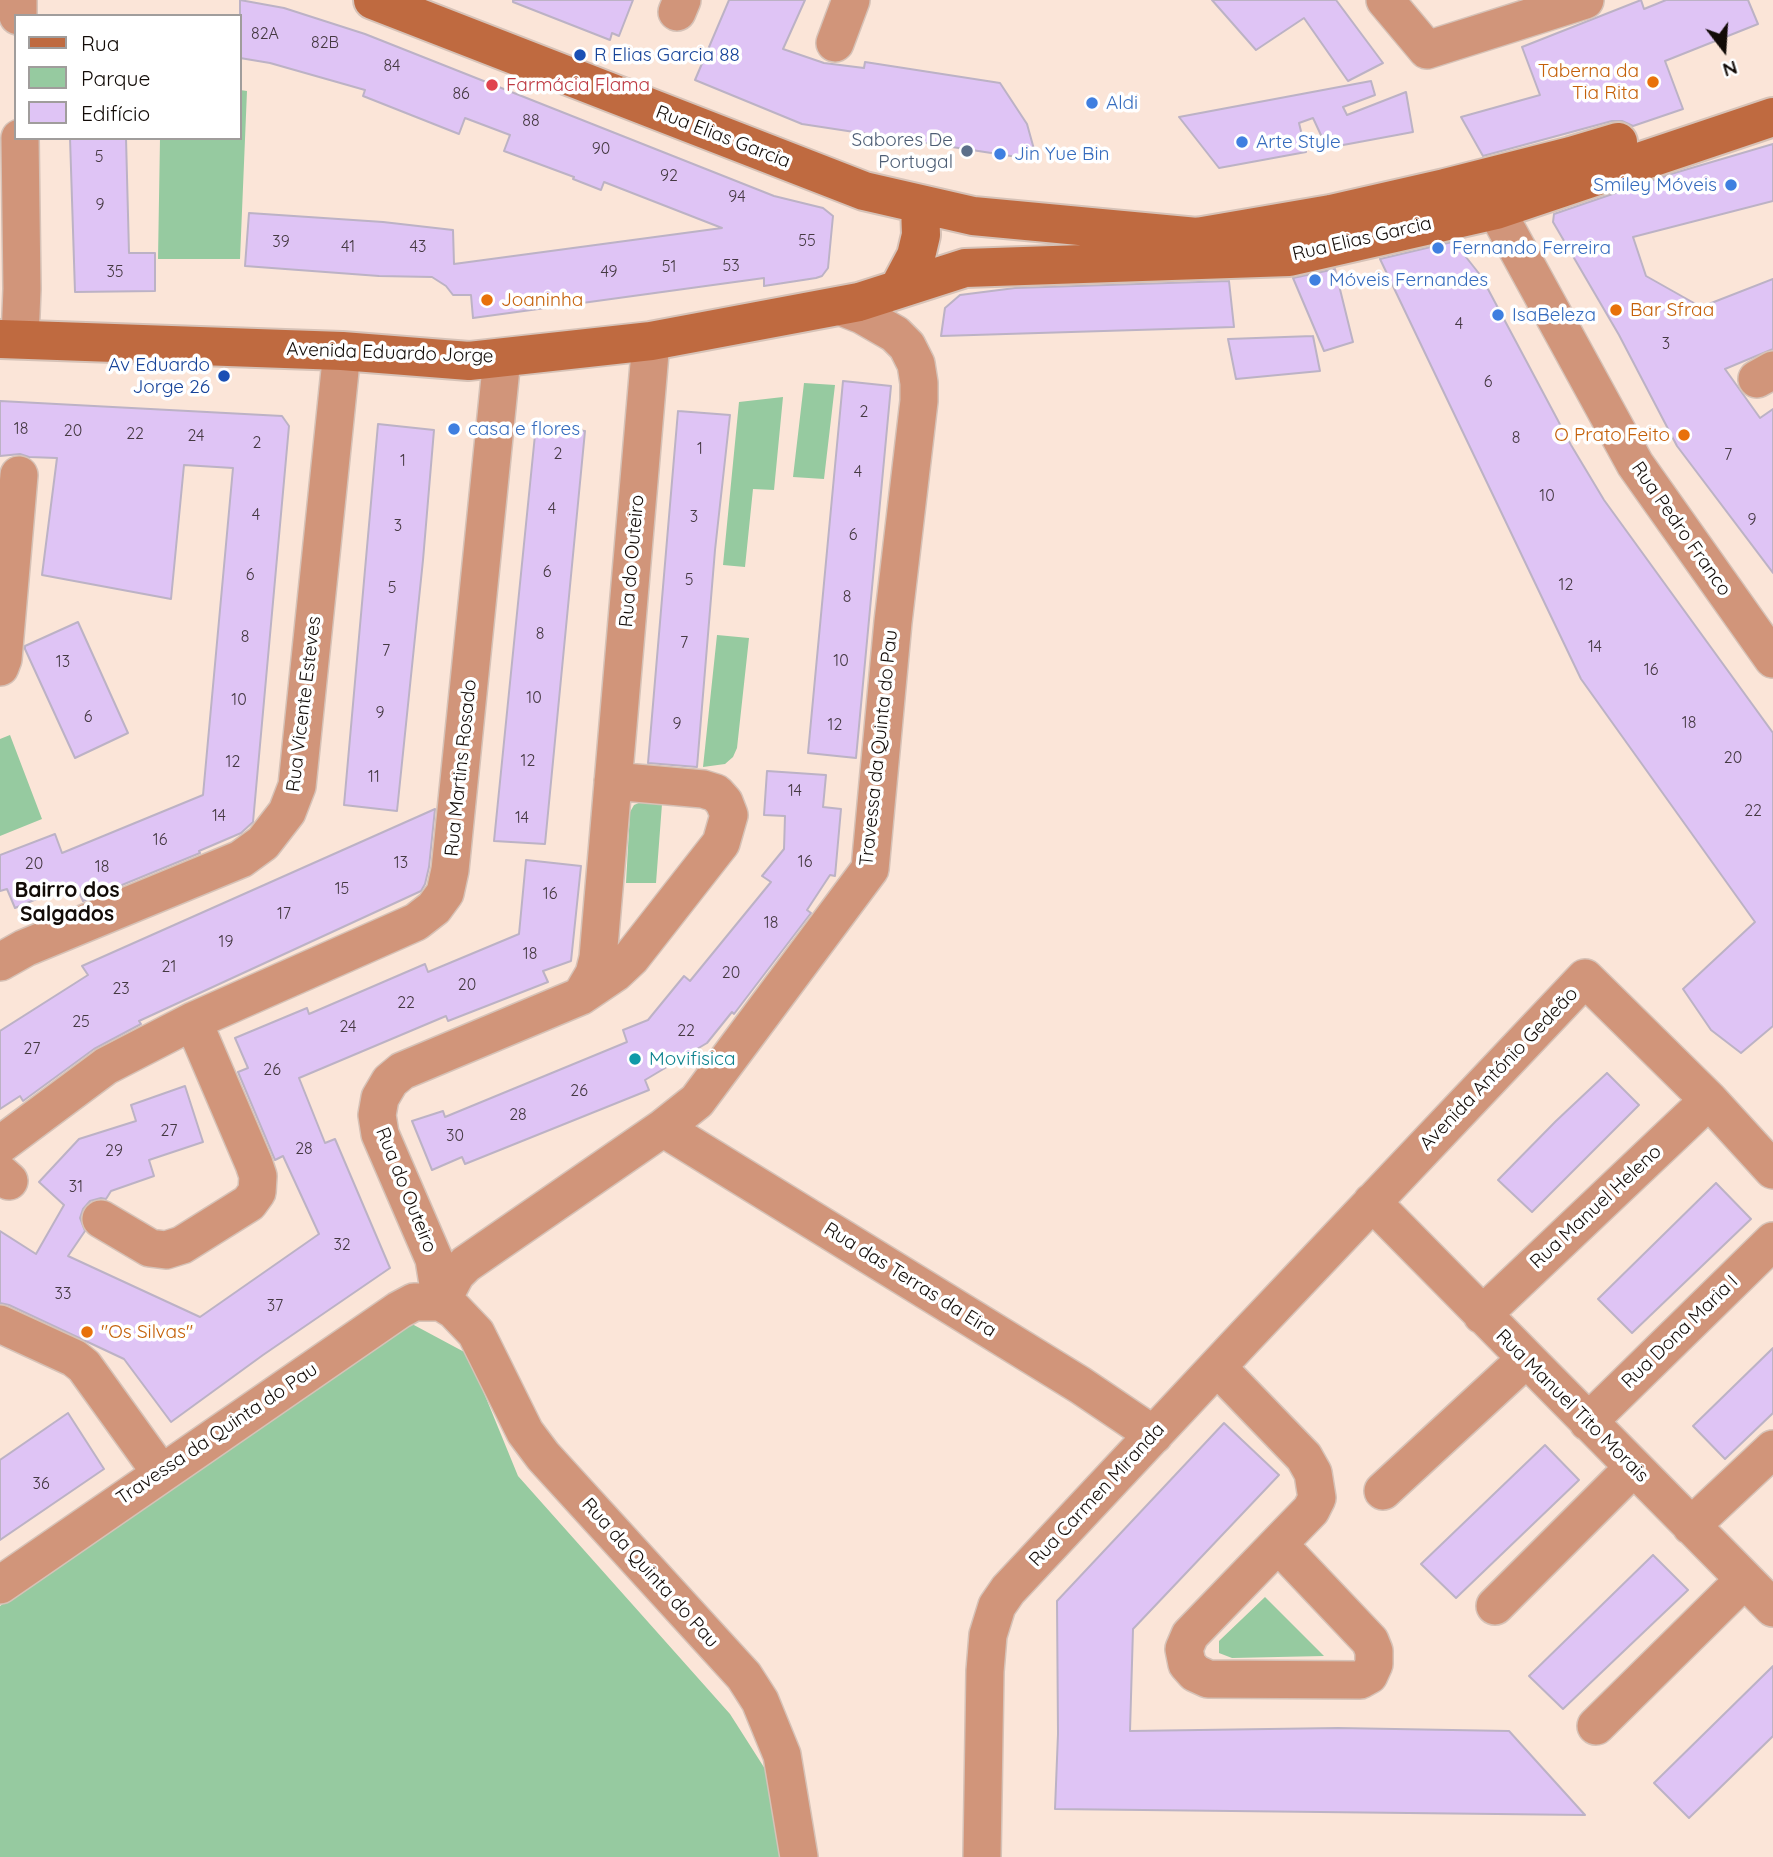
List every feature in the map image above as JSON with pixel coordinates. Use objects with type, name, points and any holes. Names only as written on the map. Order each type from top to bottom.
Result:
[{"type":"main road","name":"Rua Elias Garcia","points":[[373,0],[864,191],[973,216],[1197,236],[1331,214],[1483,179],[1572,156],[1773,92]]},
{"type":"main road","name":"Rua Elias Garcia","points":[[899,288],[965,268],[1289,257],[1496,210],[1773,117]]},
{"type":"main road","points":[[899,288],[916,256],[921,235],[920,205]]},
{"type":"main road","name":"Avenida Eduardo Jorge","points":[[10,339],[342,351],[469,360],[651,341],[839,306],[899,288]]},
{"type":"street","points":[[835,43],[851,0]]},
{"type":"street","points":[[1385,0],[1427,50],[1585,0]]},
{"type":"street","points":[[10,339],[22,289],[20,140]]},
{"type":"street","name":"Rua Pedro Franco","points":[[1496,210],[1635,464],[1773,659]]},
{"type":"street","name":"Travessa da Quinta do Pau","points":[[0,1585],[399,1310],[414,1302],[447,1306],[456,1274],[466,1264],[663,1128],[697,1101],[870,869],[919,383],[916,364],[907,346],[895,334],[862,315],[839,306]]},
{"type":"street","name":"Rua do Outeiro","points":[[581,996],[594,974],[598,958],[651,341]]},
{"type":"street","name":"Rua Vicente Esteves","points":[[0,962],[25,948],[241,859],[263,844],[287,812],[297,786],[342,351]]},
{"type":"street","name":"Rua Martins Rosado","points":[[0,1145],[106,1066],[193,1021],[416,922],[434,908],[445,892],[450,870],[502,358]]},
{"type":"street","points":[[0,667],[3,659],[19,475]]},
{"type":"street","name":"Rua do Outeiro","points":[[447,1306],[434,1259],[380,1134],[377,1115],[380,1098],[390,1082],[402,1071],[581,996],[615,973],[631,958],[721,844],[729,815],[724,802],[716,793],[703,789],[613,781]]},
{"type":"street","name":"Avenida António Gedeão","points":[[1372,1202],[1585,978],[1709,1100],[1773,1170]]},
{"type":"street","points":[[101,1219],[150,1248],[166,1250],[182,1245],[249,1203],[257,1192],[258,1176],[254,1164],[193,1021]]},
{"type":"street","name":"Rua Manuel Heleno","points":[[1482,1315],[1709,1100]]},
{"type":"street","name":"Rua das Terras da Eira","points":[[663,1128],[1080,1385],[1154,1435]]},
{"type":"street","name":"Rua Manuel Tito Morais","points":[[1372,1202],[1773,1608]]},
{"type":"street","name":"Rua Carmen Miranda","points":[[982,1857],[985,1671],[990,1622],[997,1606],[1008,1590],[1372,1202]]},
{"type":"street","name":"Rua Dona Maria I","points":[[1588,1422],[1773,1241]]},
{"type":"street","name":"Rua da Quinta do Pau","points":[[447,1306],[476,1333],[525,1432],[543,1456],[744,1676],[760,1701],[782,1755],[799,1857]]},
{"type":"street","points":[[0,1324],[74,1358],[84,1366],[161,1473]]},
{"type":"street","points":[[1383,1491],[1526,1359]]},
{"type":"street","points":[[1217,1367],[1304,1457],[1313,1473],[1317,1498],[1311,1510],[1278,1544],[1190,1635],[1184,1649],[1187,1664],[1195,1674],[1208,1679],[1360,1680],[1370,1675],[1374,1664],[1370,1640],[1278,1544]]},
{"type":"street","points":[[1690,1526],[1773,1449]]},
{"type":"street","points":[[1495,1606],[1633,1468]]},
{"type":"street","points":[[1596,1726],[1744,1580]]},
{"type":"green space","points":[[242,90],[247,91],[240,259],[158,259],[160,140],[242,140]]},
{"type":"green space","points":[[804,383],[835,385],[824,479],[793,477]]},
{"type":"green space","points":[[783,397],[774,490],[753,489],[745,567],[723,565],[739,402]]},
{"type":"green space","points":[[717,635],[749,638],[737,748],[733,757],[725,764],[703,767]]},
{"type":"green space","points":[[10,735],[42,819],[0,836],[0,739]]},
{"type":"green space","points":[[641,802],[662,804],[656,883],[626,883],[630,812],[634,805]]},
{"type":"green space","points":[[399,1317],[468,1354],[518,1476],[730,1714],[774,1783],[784,1857],[0,1857],[0,1606]]},
{"type":"green space","points":[[1265,1597],[1324,1656],[1232,1658],[1219,1653],[1219,1641]]},
{"type":"building","points":[[240,0],[284,8],[365,34],[774,196],[823,208],[833,216],[828,268],[822,276],[816,278],[764,286],[764,278],[473,318],[471,295],[453,295],[446,286],[432,277],[379,276],[245,266],[249,213],[383,222],[453,230],[454,264],[722,228],[604,182],[601,190],[504,151],[510,135],[465,118],[459,134],[363,96],[365,90],[270,63],[242,58]]},
{"type":"building","points":[[513,0],[633,0],[619,36],[612,33],[610,40]]},
{"type":"building","points":[[729,0],[805,0],[783,49],[824,63],[864,68],[865,62],[1000,83],[1027,124],[1037,160],[802,124],[695,80]]},
{"type":"building","points":[[1212,0],[1336,0],[1383,63],[1348,81],[1304,18],[1256,50]]},
{"type":"building","points":[[1641,0],[1644,9],[1666,0],[1748,0],[1758,24],[1665,61],[1683,109],[1633,126],[1622,121],[1612,121],[1483,156],[1461,117],[1540,95],[1522,47]]},
{"type":"building","points":[[1371,81],[1375,95],[1343,107],[1347,115],[1406,92],[1413,132],[1327,148],[1313,118],[1299,123],[1306,152],[1219,168],[1179,117]]},
{"type":"building","points":[[70,140],[126,140],[129,253],[155,253],[155,291],[75,292]]},
{"type":"building","points":[[1773,144],[1773,201],[1633,237],[1646,276],[1701,307],[1773,279],[1773,349],[1725,369],[1760,418],[1773,409],[1773,573],[1677,446],[1619,335],[1553,222],[1554,214],[1671,174]]},
{"type":"building","points":[[1452,242],[1481,276],[1571,445],[1604,500],[1773,733],[1773,1026],[1741,1053],[1711,1030],[1683,989],[1755,922],[1581,679],[1380,259]]},
{"type":"building","points":[[1335,269],[1353,342],[1324,351],[1293,278]]},
{"type":"building","points":[[1229,281],[1234,327],[941,336],[945,308],[960,295],[1015,288]]},
{"type":"building","points":[[1313,336],[1320,371],[1236,379],[1228,339]]},
{"type":"building","points":[[843,381],[891,386],[856,758],[808,753]]},
{"type":"building","points":[[0,401],[282,416],[289,426],[253,822],[241,833],[199,851],[200,853],[83,901],[75,883],[15,908],[7,889],[0,891],[0,855],[55,834],[62,853],[203,795],[233,468],[184,465],[171,599],[42,575],[57,458],[20,454],[0,456]]},
{"type":"building","points":[[678,411],[730,415],[715,550],[697,767],[648,763]]},
{"type":"building","points":[[378,424],[434,430],[397,811],[344,805]]},
{"type":"building","points":[[536,425],[585,431],[545,844],[494,841]]},
{"type":"building","points":[[78,622],[128,733],[75,758],[25,646]]},
{"type":"building","points":[[767,771],[826,775],[823,807],[841,809],[835,876],[830,875],[807,910],[811,913],[734,1014],[732,1012],[707,1043],[645,1080],[649,1090],[465,1164],[462,1157],[432,1170],[412,1121],[443,1111],[445,1117],[627,1042],[623,1030],[648,1020],[684,976],[690,981],[771,882],[762,876],[784,849],[785,816],[764,815]]},
{"type":"building","points":[[435,809],[429,867],[421,891],[139,1021],[141,1024],[94,1049],[23,1101],[20,1096],[0,1109],[0,1031],[88,975],[82,966]]},
{"type":"building","points":[[526,860],[581,866],[571,961],[543,971],[548,982],[448,1021],[446,1016],[299,1078],[325,1143],[335,1139],[390,1268],[171,1422],[124,1359],[0,1303],[0,1231],[36,1254],[64,1205],[39,1182],[79,1139],[136,1121],[131,1105],[185,1086],[203,1142],[149,1160],[154,1176],[111,1191],[106,1199],[90,1201],[80,1218],[85,1231],[68,1256],[200,1317],[319,1234],[283,1156],[275,1160],[238,1072],[248,1068],[235,1038],[307,1008],[309,1014],[425,964],[428,972],[519,934]]},
{"type":"building","points":[[1607,1073],[1639,1105],[1532,1212],[1498,1180]]},
{"type":"building","points":[[1716,1183],[1751,1219],[1632,1333],[1598,1299]]},
{"type":"building","points":[[1773,1348],[1773,1413],[1725,1459],[1693,1426]]},
{"type":"building","points":[[68,1413],[104,1469],[0,1540],[0,1460]]},
{"type":"building","points":[[1224,1423],[1279,1475],[1133,1629],[1130,1731],[1338,1728],[1509,1731],[1585,1815],[1055,1809],[1058,1734],[1057,1601]]},
{"type":"building","points":[[1545,1445],[1579,1480],[1456,1598],[1421,1564]]},
{"type":"building","points":[[1653,1555],[1688,1590],[1563,1709],[1529,1676]]},
{"type":"building","points":[[1773,1666],[1773,1736],[1689,1818],[1654,1783]]},
{"type":"place","name":"R Elias Garcia 88","points":[[580,55]]},
{"type":"place","name":"Taberna da Tia Rita","points":[[1653,82]]},
{"type":"place","name":"Farmácia Flama","points":[[492,85]]},
{"type":"place","name":"Aldi","points":[[1092,103]]},
{"type":"place","name":"Arte Style","points":[[1242,142]]},
{"type":"place","name":"Sabores De Portugal","points":[[967,151]]},
{"type":"place","name":"Jin Yue Bin","points":[[1000,154]]},
{"type":"place","name":"Smiley Móveis","points":[[1731,185]]},
{"type":"place","name":"Fernando Ferreira","points":[[1438,248]]},
{"type":"place","name":"Móveis Fernandes","points":[[1315,280]]},
{"type":"place","name":"Joaninha","points":[[487,300]]},
{"type":"place","name":"Bar Sfraa","points":[[1616,310]]},
{"type":"place","name":"IsaBeleza","points":[[1498,315]]},
{"type":"place","name":"Av Eduardo Jorge 26","points":[[224,376]]},
{"type":"place","name":"casa e flores","points":[[454,429]]},
{"type":"place","name":"O Prato Feito","points":[[1684,435]]},
{"type":"place","name":"Movifisica","points":[[635,1059]]},
{"type":"place","name":"\"Os Silvas\"","points":[[87,1332]]},
{"type":"district","name":"Bairro dos Salgados","points":[[67,903]]}]
